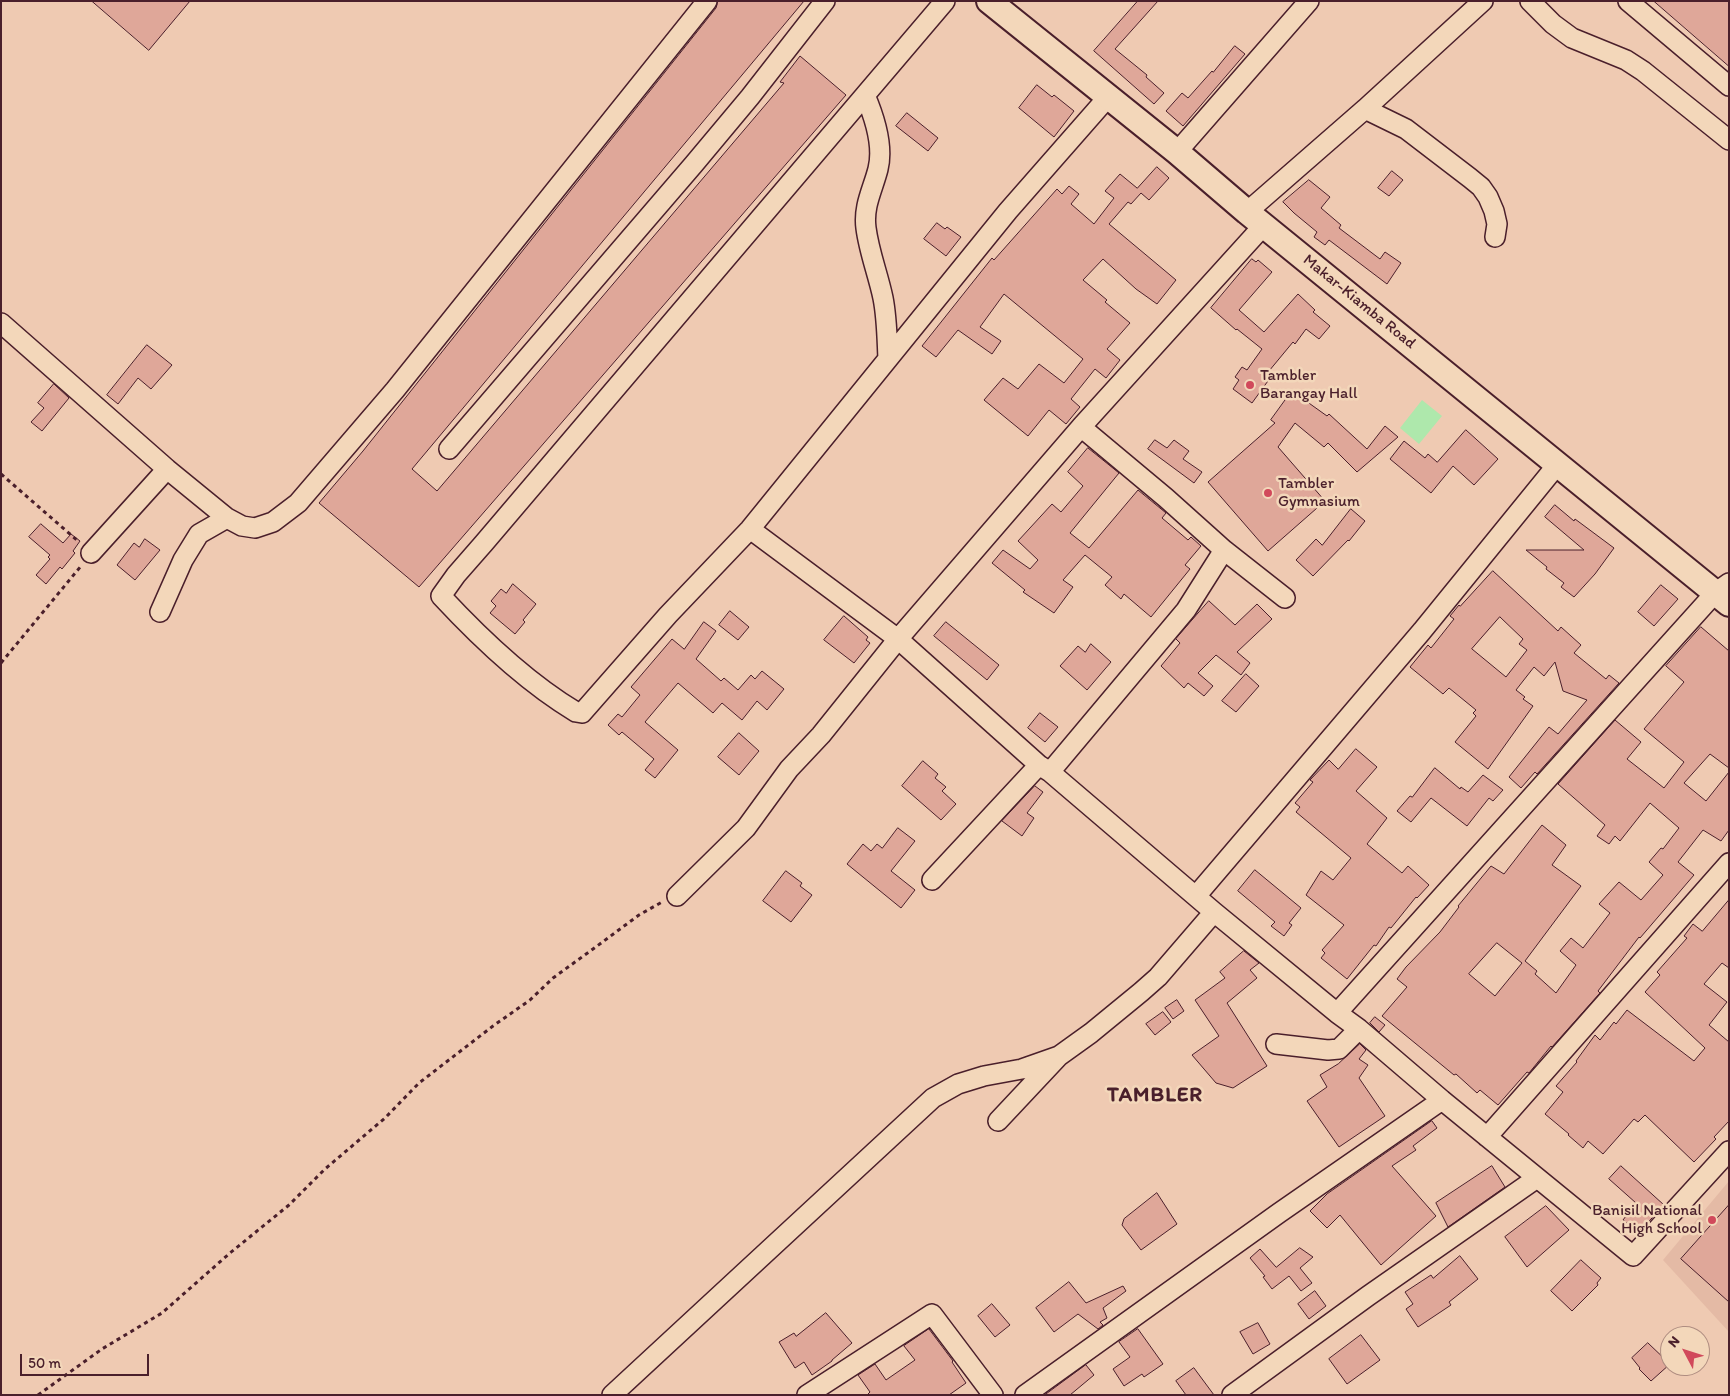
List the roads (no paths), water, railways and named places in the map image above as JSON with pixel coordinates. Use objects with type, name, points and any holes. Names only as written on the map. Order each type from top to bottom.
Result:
[{"type":"main road","name":"Makar-Kiamba Road","points":[[989,1],[1177,152],[1557,465],[1724,593]]},
{"type":"street","points":[[1,323],[167,469],[227,518],[242,526],[254,528],[273,522],[298,503],[407,375],[707,1]]},
{"type":"street","points":[[448,449],[701,157],[826,1]]},
{"type":"street","points":[[945,1],[456,574],[441,596],[488,643],[536,684],[576,712],[582,713],[668,615],[750,529],[1008,211],[1108,97]]},
{"type":"street","points":[[1177,152],[1309,1]]},
{"type":"street","points":[[677,896],[746,828],[789,769],[821,734],[898,638],[1081,427],[1255,218],[1365,109],[1483,1]]},
{"type":"street","points":[[1530,1],[1553,24],[1572,38],[1626,60],[1643,70],[1729,140]]},
{"type":"street","points":[[1628,1],[1729,86]]},
{"type":"street","points":[[865,95],[877,133],[880,150],[879,167],[866,209],[866,227],[887,320],[888,359]]},
{"type":"street","points":[[1365,109],[1406,129],[1481,187],[1488,196],[1494,211],[1497,224],[1495,236]]},
{"type":"street","points":[[1081,427],[1166,498],[1224,550],[1285,598]]},
{"type":"street","points":[[1196,896],[1422,630],[1557,465]]},
{"type":"street","points":[[91,553],[167,469]]},
{"type":"street","points":[[160,612],[183,560],[199,534],[227,518]]},
{"type":"street","points":[[750,529],[898,638],[1045,769],[1214,912],[1359,1029],[1442,1100],[1633,1256],[1729,1151]]},
{"type":"street","points":[[932,880],[1045,769],[1186,610],[1224,550]]},
{"type":"street","points":[[1337,1013],[1724,593]]},
{"type":"street","points":[[1487,1137],[1729,863]]},
{"type":"street","points":[[998,1121],[1059,1056],[1091,1033],[1141,992],[1169,964],[1214,912]]},
{"type":"street","points":[[1276,1044],[1328,1050],[1339,1048],[1359,1029]]},
{"type":"street","points":[[612,1395],[933,1098],[958,1084],[984,1076],[1022,1069],[1059,1056]]},
{"type":"street","points":[[1025,1395],[1271,1218],[1442,1100]]},
{"type":"street","points":[[1232,1395],[1368,1296],[1537,1178]]},
{"type":"street","points":[[807,1395],[932,1314],[993,1395]]},
{"type":"place","name":"Tambler Barangay Hall","points":[[1250,385]]},
{"type":"place","name":"Tambler Gymnasium","points":[[1268,493]]},
{"type":"place","name":"Banisil National High School","points":[[1712,1220]]},
{"type":"district","name":"TAMBLER","points":[[1155,1096]]}]
